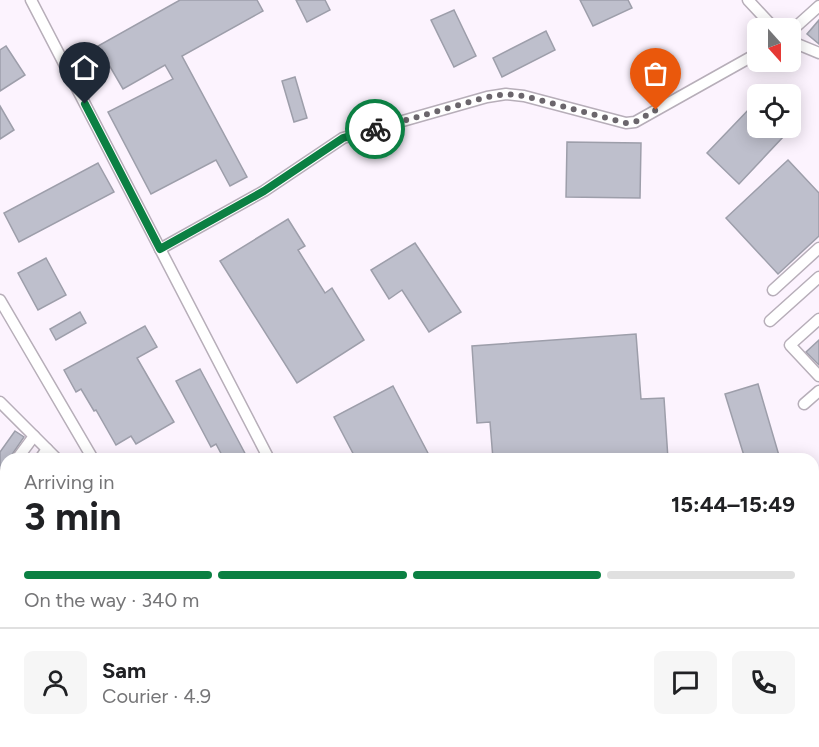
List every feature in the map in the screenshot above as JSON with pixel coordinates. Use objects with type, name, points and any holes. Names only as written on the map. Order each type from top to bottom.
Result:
[{"type":"street","points":[[31,0],[266,453]]},
{"type":"street","points":[[748,0],[765,18]]},
{"type":"street","points":[[801,22],[819,6]]},
{"type":"street","points":[[801,46],[819,53]]},
{"type":"street","points":[[160,249],[264,191],[343,138],[487,97],[506,94],[524,96],[626,123],[635,122],[747,59]]},
{"type":"street","points":[[773,290],[819,248]]},
{"type":"street","points":[[770,321],[819,277]]},
{"type":"street","points":[[0,300],[89,453]]},
{"type":"street","points":[[819,319],[790,345],[819,376]]},
{"type":"street","points":[[804,404],[819,391]]},
{"type":"street","points":[[0,402],[51,453]]},
{"type":"street","points":[[21,453],[34,436]]},
{"type":"street","points":[[44,453],[47,449]]},
{"type":"building","points":[[180,0],[257,0],[263,11],[182,56],[247,177],[230,186],[216,160],[151,194],[108,112],[173,79],[165,65],[123,89],[98,46]]},
{"type":"building","points":[[296,0],[325,0],[330,10],[307,22]]},
{"type":"building","points":[[580,0],[628,0],[632,8],[593,26]]},
{"type":"building","points":[[454,10],[476,56],[454,67],[431,20]]},
{"type":"building","points":[[819,20],[819,44],[807,34]]},
{"type":"building","points":[[546,31],[555,50],[502,77],[493,58]]},
{"type":"building","points":[[6,46],[25,75],[0,91],[0,50]]},
{"type":"building","points":[[295,77],[307,118],[294,122],[282,81]]},
{"type":"building","points":[[0,106],[14,130],[0,139]]},
{"type":"building","points":[[747,111],[747,138],[782,138],[739,184],[707,153]]},
{"type":"building","points":[[567,142],[641,143],[640,198],[566,197]]},
{"type":"building","points":[[788,160],[819,193],[819,236],[778,274],[726,218]]},
{"type":"building","points":[[98,163],[114,192],[19,242],[4,213]]},
{"type":"building","points":[[288,219],[305,246],[298,250],[325,293],[332,288],[364,340],[297,383],[220,261]]},
{"type":"building","points":[[415,243],[461,312],[429,332],[402,290],[389,299],[371,270]]},
{"type":"building","points":[[46,258],[66,295],[38,310],[18,273]]},
{"type":"building","points":[[80,312],[86,323],[56,340],[50,329]]},
{"type":"building","points":[[145,326],[157,347],[137,358],[174,422],[136,444],[131,436],[116,445],[96,410],[94,411],[81,389],[76,392],[64,370]]},
{"type":"building","points":[[636,334],[641,399],[664,398],[668,453],[493,453],[490,422],[477,423],[472,346]]},
{"type":"building","points":[[819,340],[819,365],[806,352]]},
{"type":"building","points":[[200,369],[245,453],[221,453],[216,444],[211,447],[176,381]]},
{"type":"building","points":[[758,384],[778,453],[743,453],[725,394]]},
{"type":"building","points":[[393,386],[428,453],[353,453],[334,417]]},
{"type":"building","points":[[15,431],[24,437],[13,453],[0,452]]},
{"type":"way so far","points":[[375,129],[487,97],[506,94],[524,96],[626,123],[635,122],[656,110]]},
{"type":"route","points":[[85,104],[160,249],[264,191],[343,138],[375,129]]}]
